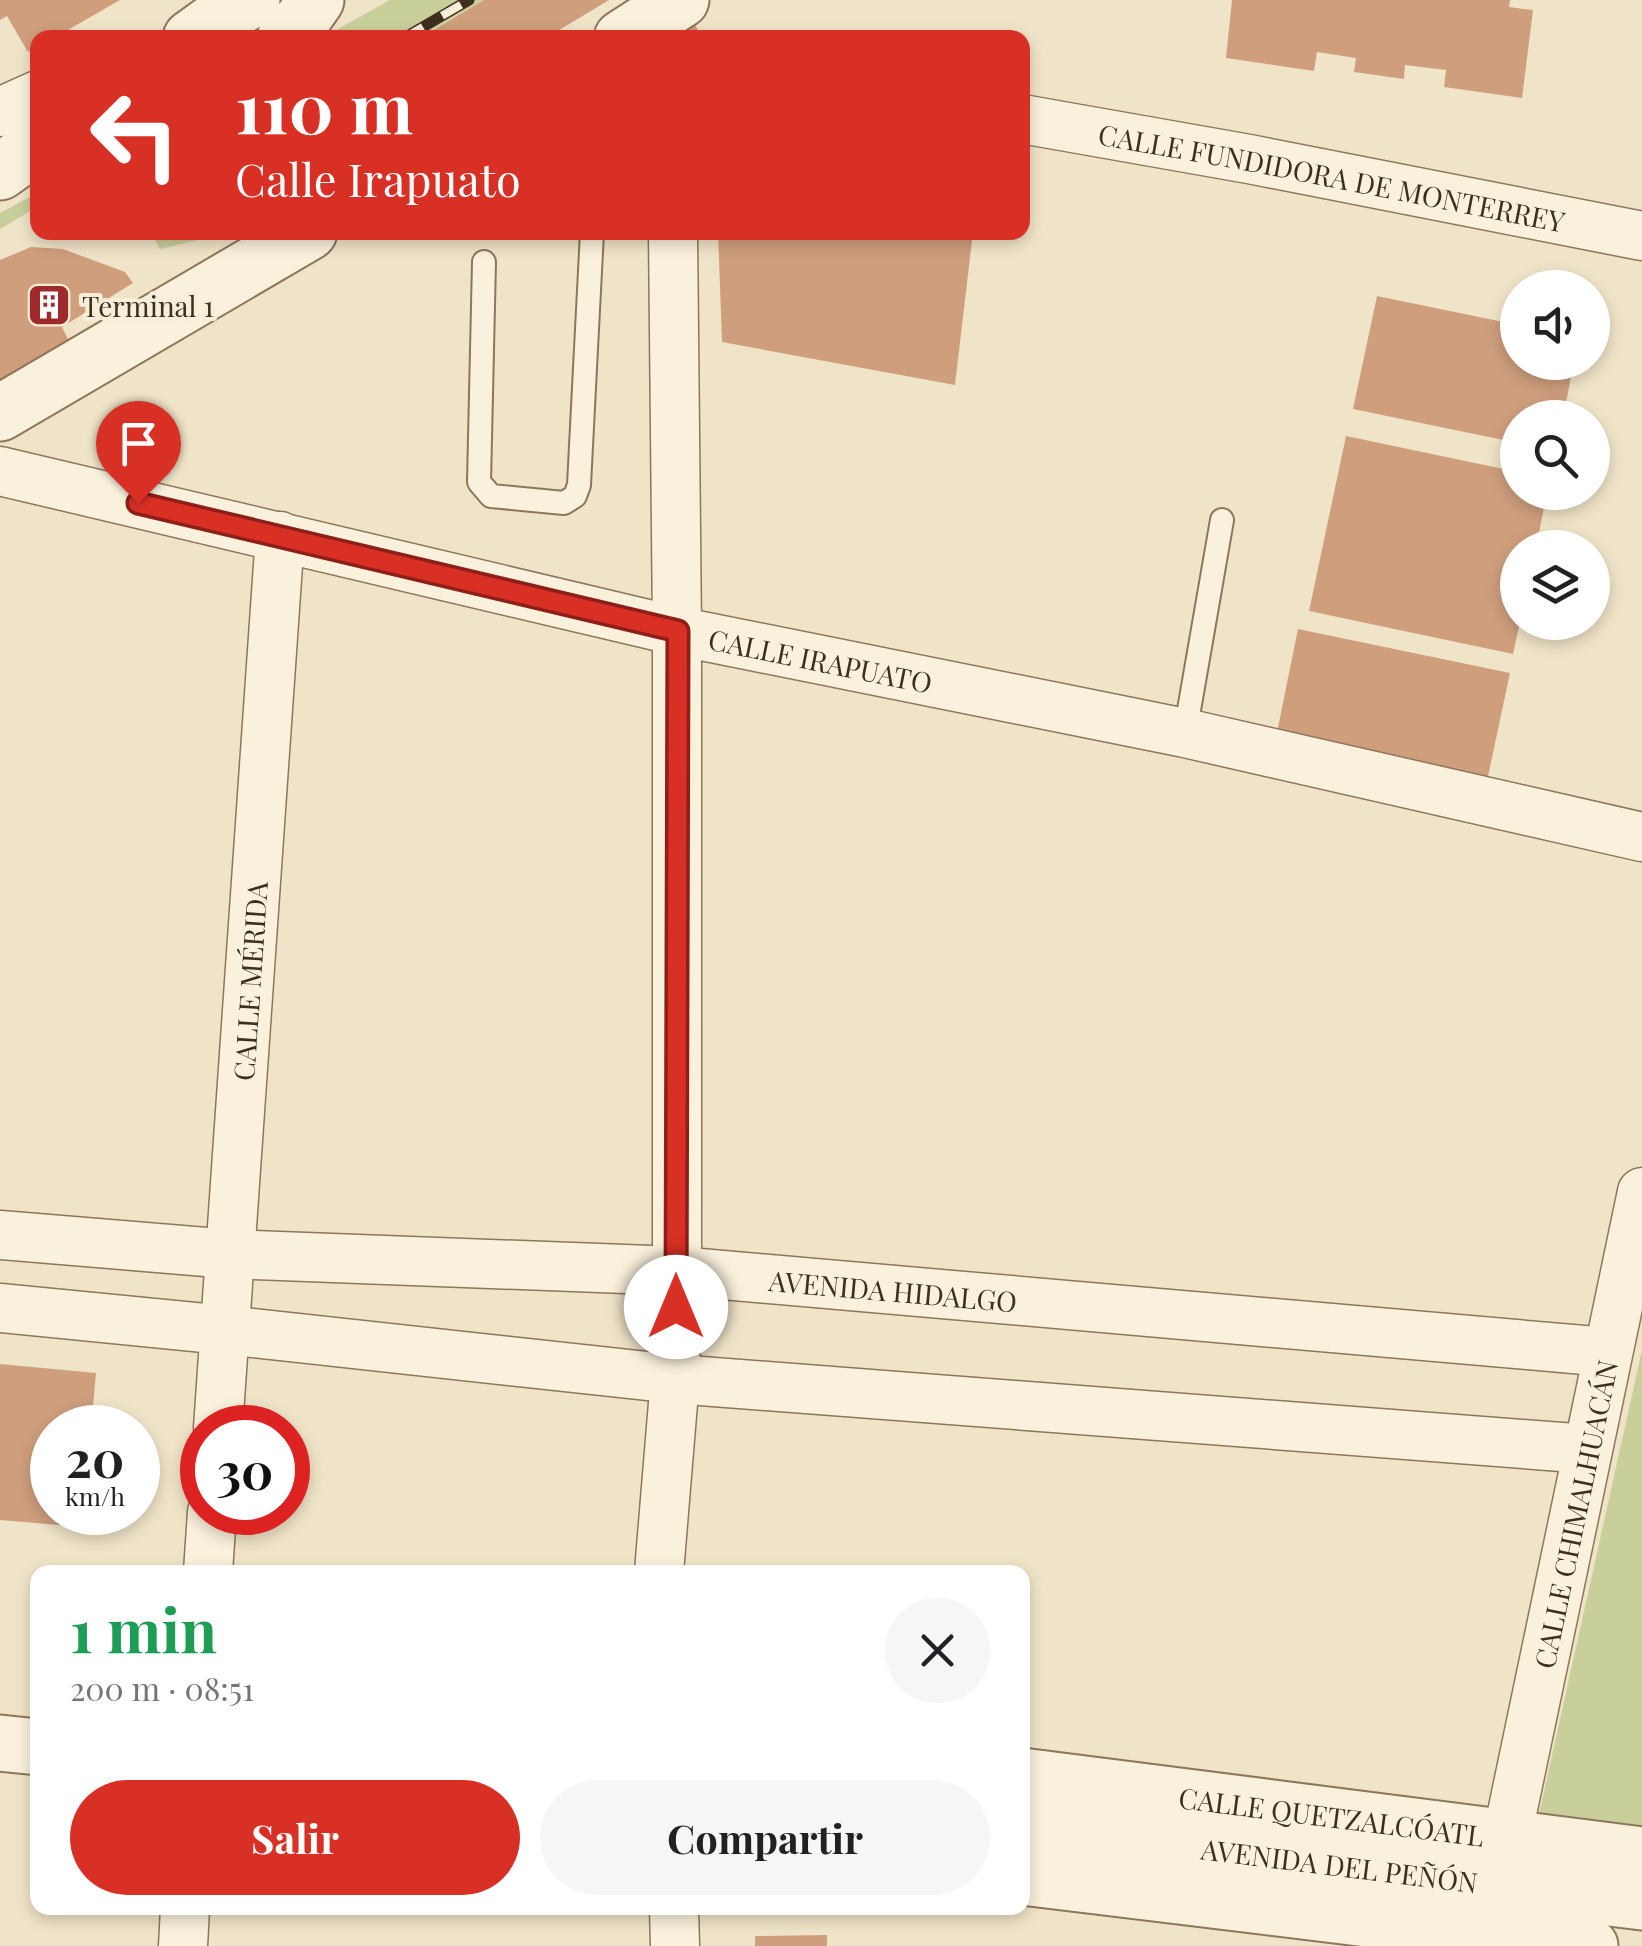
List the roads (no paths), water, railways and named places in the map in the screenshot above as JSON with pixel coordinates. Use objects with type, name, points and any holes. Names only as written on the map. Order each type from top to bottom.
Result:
[{"type":"street","points":[[293,30],[316,0]]},
{"type":"street","points":[[634,30],[681,0]]},
{"type":"street","points":[[0,112],[30,99]]},
{"type":"street","name":"CALLE FUNDIDORA DE MONTERREY","points":[[1030,120],[1642,236]]},
{"type":"street","points":[[0,172],[30,150]]},
{"type":"street","points":[[0,413],[294,240]]},
{"type":"street","points":[[660,1565],[675,1379],[678,631],[672,240]]},
{"type":"street","name":"CALLE IRAPUATO","points":[[0,472],[678,631],[1185,733],[1642,838]]},
{"type":"street","name":"CALLE MÉRIDA","points":[[220,1405],[280,536]]},
{"type":"street","name":"CALLE CHIMALHUACÁN","points":[[1506,1837],[1642,1192]]},
{"type":"street","name":"AVENIDA HIDALGO","points":[[0,1235],[230,1254],[676,1271],[1607,1352]]},
{"type":"street","points":[[0,1308],[675,1379],[1588,1449]]},
{"type":"street","points":[[208,1565],[210,1535]]},
{"type":"street","points":[[0,1742],[30,1746]]},
{"type":"street","name":"CALLE QUETZALCÓATL","points":[[1030,1777],[1642,1855]]},
{"type":"street","name":"AVENIDA DEL PEÑÓN","points":[[1030,1839],[1642,1902]]},
{"type":"street","points":[[1030,1840],[1490,1941],[1590,1946]]},
{"type":"street","points":[[183,1946],[185,1915]]},
{"type":"street","points":[[674,1915],[675,1946]]},
{"type":"lane","points":[[484,262],[479,482],[491,496],[564,503],[575,496],[579,485],[592,240]]},
{"type":"lane","points":[[1185,733],[1222,520]]},
{"type":"railway","points":[[418,30],[469,0]]},
{"type":"place","name":"Terminal 1","points":[[49,305]]}]
